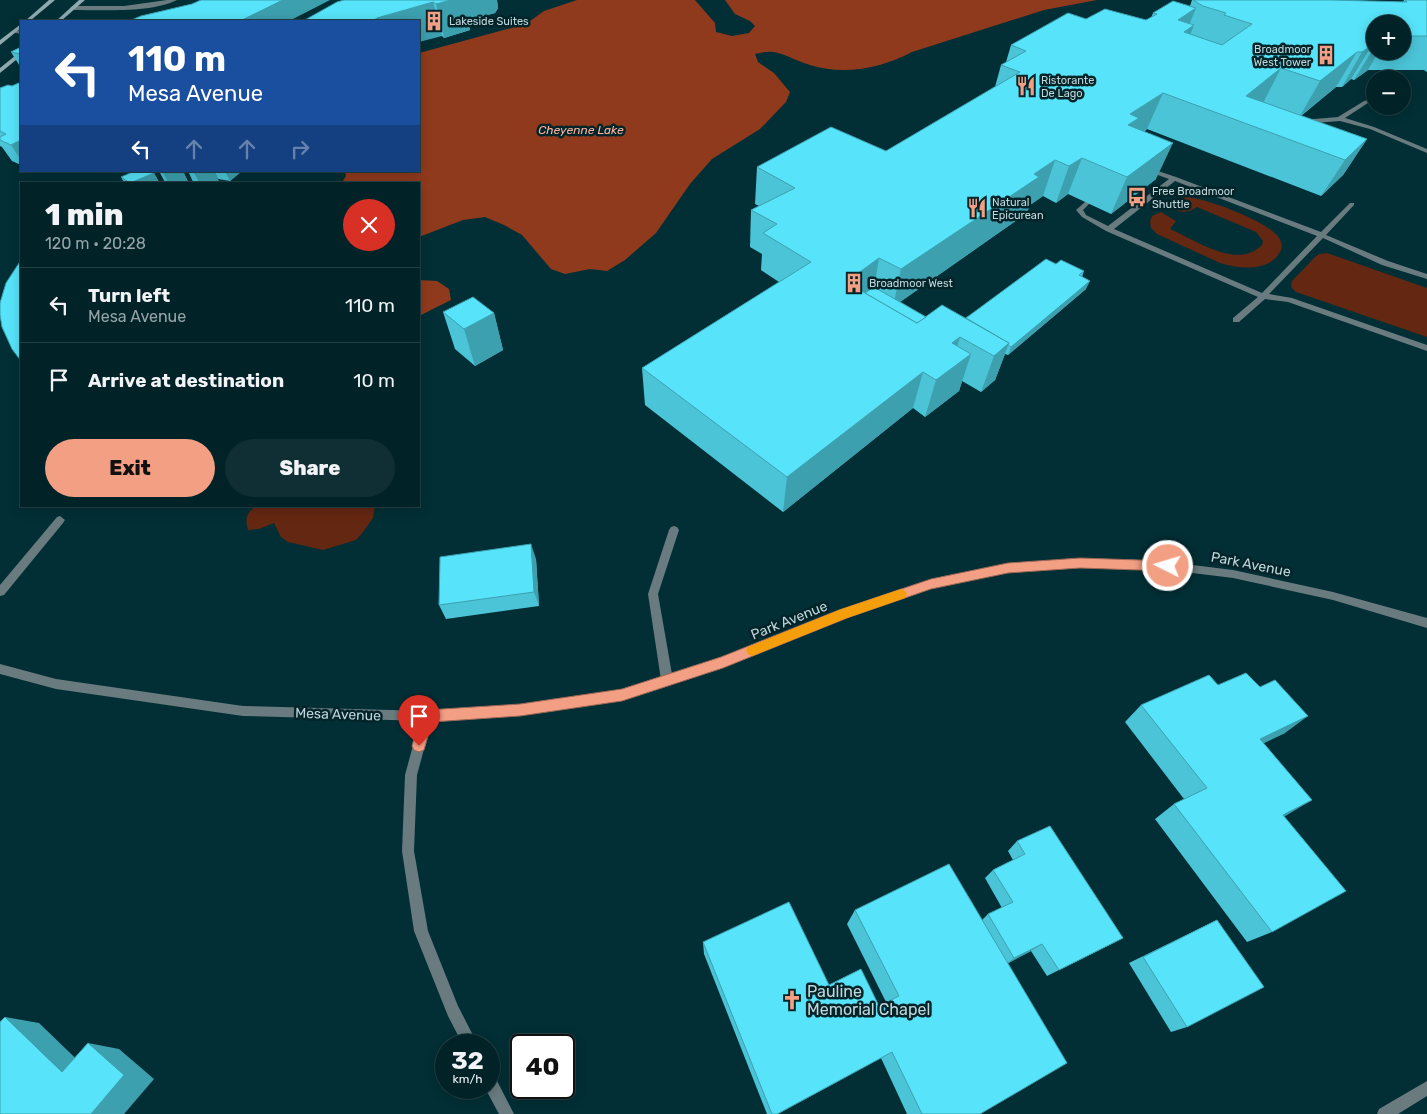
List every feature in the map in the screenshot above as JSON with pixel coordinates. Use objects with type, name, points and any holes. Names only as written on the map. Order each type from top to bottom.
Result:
[{"type":"main road","points":[[28,20],[52,0]]},
{"type":"main road","points":[[59,20],[82,0]]},
{"type":"main road","points":[[0,43],[20,27]]},
{"type":"main road","points":[[0,71],[20,54]]},
{"type":"street","points":[[74,8],[132,8],[174,0]]},
{"type":"street","points":[[14,32],[20,32]]},
{"type":"street","points":[[1340,119],[1366,102]]},
{"type":"street","points":[[1301,122],[1340,119],[1372,128],[1427,151]]},
{"type":"street","points":[[1139,167],[1174,178],[1321,235],[1384,263],[1427,277]]},
{"type":"street","points":[[1109,229],[1174,178]]},
{"type":"street","points":[[1087,203],[1079,210],[1084,216],[1109,229],[1263,296],[1289,300],[1427,348]]},
{"type":"street","points":[[1236,320],[1263,296],[1352,204]]},
{"type":"street","points":[[0,592],[60,520]]},
{"type":"street","points":[[667,680],[653,594],[674,530]]},
{"type":"street","name":"Park Avenue","points":[[427,716],[520,710],[622,695],[723,662],[844,614],[931,584],[1017,567],[1080,563],[1152,564],[1233,574],[1333,596],[1427,623]]},
{"type":"street","name":"Mesa Avenue","points":[[0,669],[56,684],[243,711],[427,716]]},
{"type":"street","points":[[427,716],[411,775],[408,851],[421,931],[453,1011],[465,1034]]},
{"type":"street","points":[[1384,1114],[1427,1088]]},
{"type":"street","points":[[499,1099],[507,1114]]},
{"type":"shaded area","points":[[1185,197],[1221,206],[1263,225],[1279,238],[1282,245],[1280,252],[1269,263],[1261,266],[1236,267],[1220,263],[1157,234],[1151,228],[1150,222],[1152,216],[1161,212],[1176,221],[1170,229],[1217,251],[1241,255],[1252,252],[1262,245],[1263,241],[1256,232],[1197,207],[1182,212],[1167,206],[1174,200]]},
{"type":"shaded area","points":[[1327,253],[1427,288],[1427,337],[1296,292],[1291,287],[1292,281],[1315,257],[1319,254]]},
{"type":"shaded area","points":[[255,507],[375,507],[373,518],[356,540],[323,550],[288,542],[281,537],[274,523],[259,529],[248,530],[247,516]]},
{"type":"water","name":"Cheyenne Lake","points":[[577,0],[695,0],[715,23],[716,32],[732,36],[749,33],[755,26],[750,21],[735,14],[725,0],[1097,0],[1044,10],[862,69],[836,70],[802,63],[777,53],[763,52],[755,54],[758,62],[774,73],[790,92],[786,102],[760,129],[712,159],[690,184],[656,233],[625,260],[607,271],[590,269],[565,274],[551,269],[522,235],[485,217],[463,220],[420,237],[420,182],[342,182],[346,176],[345,172],[420,172],[420,53],[526,24],[544,11]]},
{"type":"water","points":[[420,280],[437,281],[449,289],[451,300],[420,316]]},
{"type":"building","points":[[201,0],[283,0],[242,20],[131,20]]},
{"type":"building","points":[[344,0],[451,0],[436,4],[433,2],[374,20],[305,20]]},
{"type":"building","name":"Broadmoor West","points":[[1193,0],[1407,2],[1405,0],[1427,0],[1427,36],[1411,36],[1411,15],[1366,15],[1366,49],[1357,52],[1320,81],[1281,68],[1246,96],[1367,139],[1345,160],[1163,93],[1130,114],[1139,118],[1128,125],[1173,143],[1127,177],[1082,158],[1069,166],[1055,160],[1034,174],[1039,177],[901,269],[879,258],[846,282],[917,323],[942,305],[1009,343],[994,356],[960,337],[952,343],[971,354],[936,380],[923,372],[787,477],[642,368],[811,262],[763,233],[777,224],[751,210],[795,188],[757,167],[831,127],[886,151],[1020,72],[1001,65],[1026,51],[1011,45],[1068,13],[1086,19],[1105,9],[1146,20],[1157,14],[1153,13],[1173,1],[1196,8],[1178,20],[1194,25],[1184,32],[1222,45],[1252,24],[1203,6]]},
{"type":"building","points":[[20,48],[20,54],[11,52]]},
{"type":"building","points":[[20,82],[20,140],[11,145],[0,140],[0,137],[6,134],[0,131],[0,88],[8,85],[12,86]]},
{"type":"building","points":[[133,172],[154,173],[132,182],[128,182],[121,177]]},
{"type":"building","points":[[1046,259],[1056,264],[1061,260],[1084,271],[1079,275],[1090,281],[1011,347],[1008,345],[1009,343],[966,318]]},
{"type":"building","points":[[20,262],[20,360],[12,349],[2,327],[0,303],[6,283]]},
{"type":"building","points":[[874,287],[926,317],[917,323],[865,293]]},
{"type":"building","points":[[473,297],[494,313],[464,329],[443,312]]},
{"type":"building","points":[[531,544],[534,592],[439,605],[440,557]]},
{"type":"building","points":[[1246,673],[1260,687],[1275,680],[1308,716],[1260,739],[1312,800],[1283,815],[1346,891],[1272,932],[1174,804],[1207,788],[1141,705],[1209,675],[1218,685]]},
{"type":"building","points":[[1050,826],[1123,938],[1059,970],[1042,944],[1014,958],[988,914],[1013,902],[993,870],[1025,854],[1017,841]]},
{"type":"building","name":"Pauline Memorial Chapel","points":[[949,864],[1067,1063],[980,1114],[922,1114],[892,1052],[777,1114],[772,1114],[703,942],[789,902],[829,985],[861,969],[879,1006],[899,996],[855,910]]},
{"type":"building","points":[[1217,920],[1264,987],[1187,1027],[1143,957]]},
{"type":"building","points":[[5,1017],[62,1072],[88,1043],[124,1075],[91,1114],[0,1114],[0,1022]]},
{"type":"slow traffic","points":[[752,650],[901,594]]},
{"type":"place","name":"Lakeside Suites","points":[[434,21]]},
{"type":"place","name":"Broadmoor West Tower","points":[[1326,55]]},
{"type":"place","name":"Ristorante De Lago","points":[[1026,86]]},
{"type":"place","name":"Free Broadmoor Shuttle","points":[[1137,197]]},
{"type":"place","name":"Natural Epicurean","points":[[977,208]]},
{"type":"place","name":"Broadmoor West","points":[[854,283]]},
{"type":"place","name":"Pauline Memorial Chapel","points":[[792,1000]]},
{"type":"route","points":[[419,746],[427,716],[520,710],[622,695],[723,662],[844,614],[931,584],[1008,568],[1080,563],[1168,566]]}]
